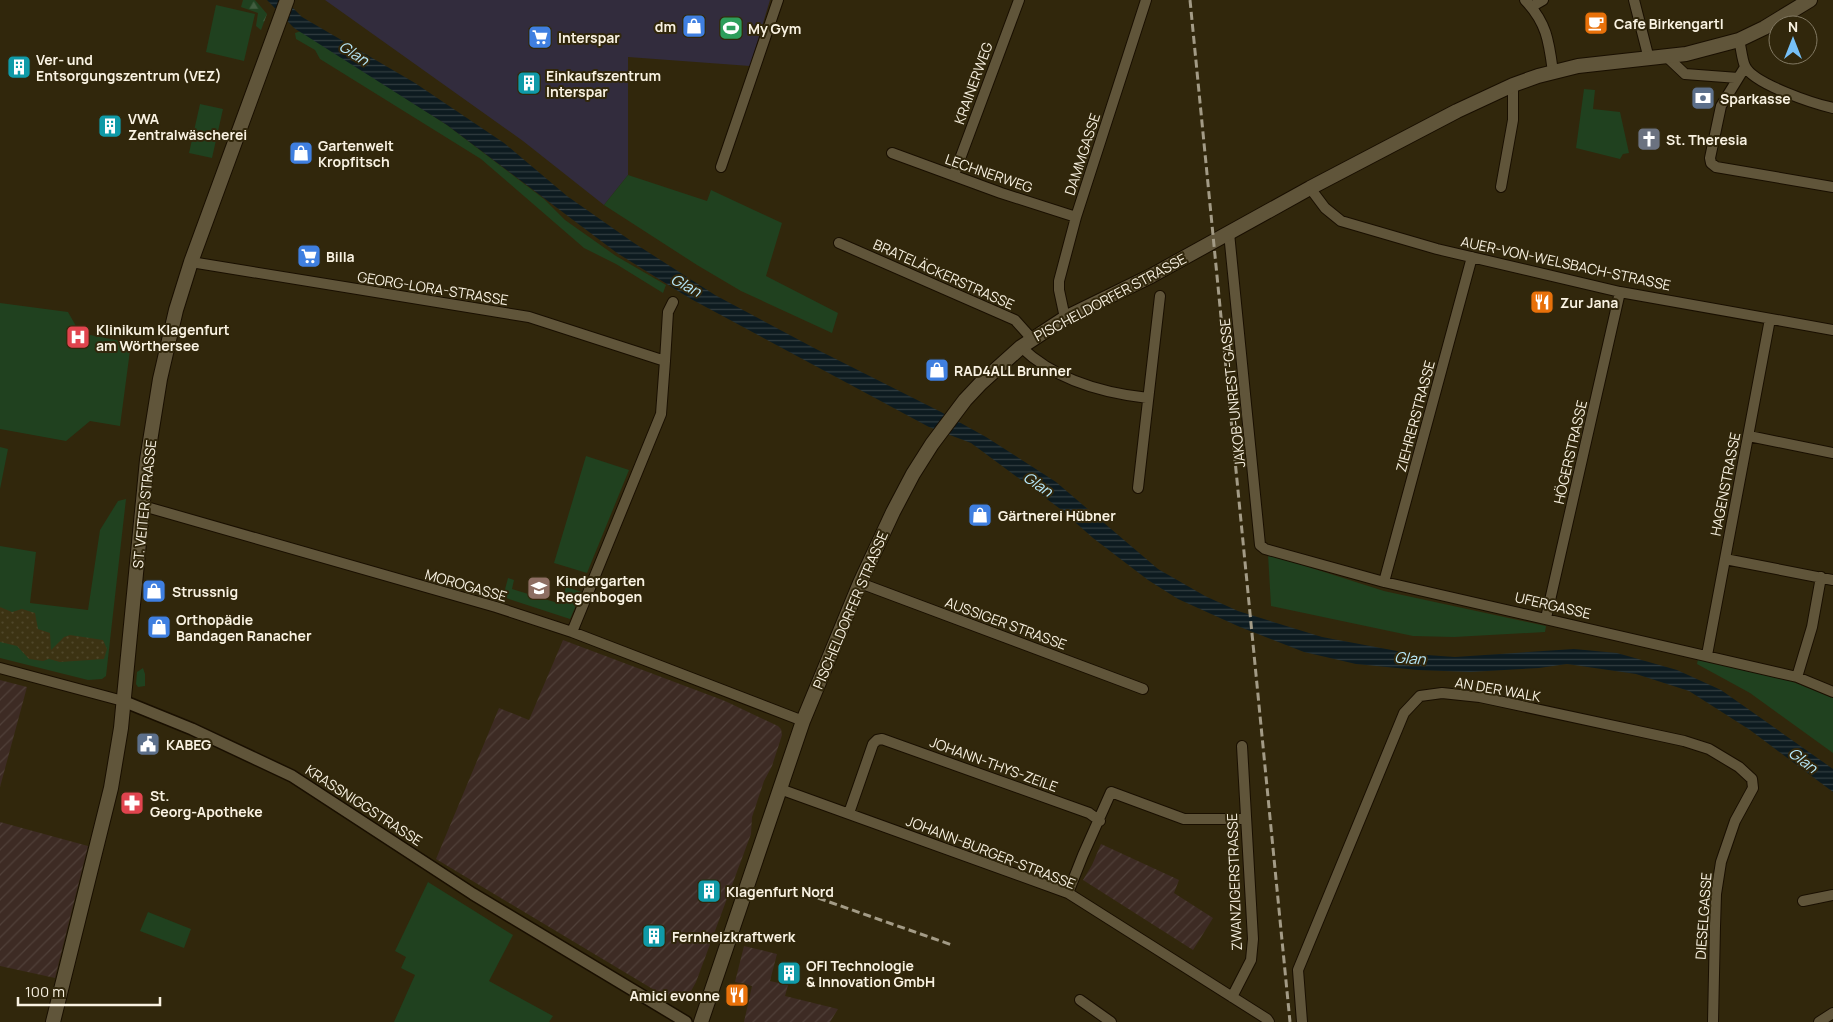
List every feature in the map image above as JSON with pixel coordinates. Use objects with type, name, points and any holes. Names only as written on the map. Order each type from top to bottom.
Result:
[{"type":"main road","name":"ST. VEITER STRASSE","points":[[53,1022],[111,788],[121,728],[147,460],[160,379],[176,310],[191,262],[287,0]]},
{"type":"main road","name":"PISCHELDORFER STRASSE","points":[[701,1022],[803,721],[860,583],[902,494],[932,444],[960,406],[981,383],[1027,343],[1065,318],[1151,276],[1310,188],[1457,111],[1514,85],[1553,72],[1578,66],[1686,54],[1739,40],[1764,28],[1810,0]]},
{"type":"street","points":[[721,167],[778,0]]},
{"type":"street","name":"KRAINERWEG","points":[[954,175],[1019,0]]},
{"type":"street","name":"DAMMGASSE","points":[[1065,318],[1059,281],[1076,216],[1146,0]]},
{"type":"street","points":[[1543,0],[1528,4],[1543,23],[1548,37],[1553,72]]},
{"type":"street","points":[[1634,0],[1649,59]]},
{"type":"street","points":[[1739,40],[1746,67],[1762,80],[1793,96],[1833,108]]},
{"type":"street","points":[[1667,57],[1685,74],[1738,78]]},
{"type":"street","points":[[1746,67],[1721,106],[1710,158],[1711,163],[1716,167],[1833,187]]},
{"type":"street","points":[[1501,187],[1513,120],[1514,85]]},
{"type":"street","name":"LECHNERWEG","points":[[892,154],[1001,193],[1076,216]]},
{"type":"street","name":"AUER-VON-WELSBACH-STRASSE","points":[[1310,188],[1325,208],[1342,221],[1472,257],[1620,292],[1833,330]]},
{"type":"street","name":"JAKOB-UNREST-GASSE","points":[[1229,233],[1260,545],[1265,549]]},
{"type":"street","name":"BRATELÄCKERSTRASSE","points":[[840,243],[1016,320],[1032,357],[1064,376],[1116,394],[1148,398]]},
{"type":"street","name":"ZIEHRERSTRASSE","points":[[1384,582],[1472,257]]},
{"type":"street","name":"GEORG-LORA-STRASSE","points":[[191,262],[529,317],[665,361]]},
{"type":"street","name":"HÖGERSTRASSE","points":[[1546,618],[1620,292]]},
{"type":"street","points":[[1138,488],[1160,296]]},
{"type":"street","points":[[572,632],[661,414],[668,312],[674,302]]},
{"type":"street","name":"HAGENSTRASSE","points":[[1707,655],[1770,319]]},
{"type":"street","points":[[1749,436],[1833,453]]},
{"type":"street","name":"MOROGASSE","points":[[143,506],[496,607],[572,632],[803,721]]},
{"type":"street","name":"UFERGASSE","points":[[1265,549],[1384,582],[1797,677],[1833,692]]},
{"type":"street","points":[[1725,559],[1833,580]]},
{"type":"street","points":[[1797,677],[1812,627],[1820,577]]},
{"type":"street","name":"AUSSIGER STRASSE","points":[[860,583],[1143,688]]},
{"type":"street","name":"KRASSNIGGSTRASSE","points":[[0,668],[124,701],[192,728],[292,776],[473,894],[686,1022]]},
{"type":"street","name":"AN DER WALK","points":[[1302,1022],[1298,970],[1404,713],[1420,696],[1442,693],[1480,697],[1684,741],[1709,749],[1740,767],[1752,779],[1753,788]]},
{"type":"street","name":"JOHANN-THYS-ZEILE","points":[[849,813],[873,744],[877,740],[882,739],[1089,814],[1100,820]]},
{"type":"street","name":"ZWANZIGERSTRASSE","points":[[1232,997],[1250,960],[1253,939],[1242,746]]},
{"type":"street","name":"DIESELGASSE","points":[[1713,1022],[1715,918],[1721,862],[1735,821],[1753,788]]},
{"type":"street","name":"JOHANN-BURGER-STRASSE","points":[[780,789],[1068,893],[1232,997]]},
{"type":"street","points":[[1068,893],[1111,792],[1184,819],[1245,819]]},
{"type":"street","points":[[1803,901],[1833,895]]},
{"type":"street","points":[[1232,997],[1267,1018],[1269,1022]]},
{"type":"street","points":[[1080,1000],[1111,1022]]},
{"type":"street","points":[[1819,1022],[1833,1013]]},
{"type":"shaded area","points":[[325,0],[770,0],[750,66],[628,57],[628,175],[604,205],[523,141]]},
{"type":"shaded area","points":[[563,640],[725,701],[781,729],[782,735],[772,766],[764,781],[752,817],[751,834],[696,982],[690,993],[683,997],[676,999],[661,994],[436,859],[499,708],[529,720]]},
{"type":"shaded area","points":[[0,680],[27,687],[0,787]]},
{"type":"shaded area","points":[[0,822],[88,846],[55,978],[0,966]]},
{"type":"shaded area","points":[[1101,844],[1179,880],[1174,893],[1213,918],[1193,950],[1083,880]]},
{"type":"shaded area","points":[[744,946],[777,954],[770,981],[788,985],[785,996],[838,1009],[830,1022],[744,1022],[752,986],[735,982]]},
{"type":"green space","points":[[243,0],[255,0],[267,14],[261,30],[256,26],[258,13],[241,7]]},
{"type":"green space","points":[[216,5],[255,14],[244,61],[206,52]]},
{"type":"green space","points":[[301,31],[447,125],[544,199],[565,220],[616,256],[666,285],[663,293],[616,264],[584,248],[481,159],[320,59],[315,50],[296,39],[295,33]]},
{"type":"green space","points":[[1584,89],[1595,90],[1593,109],[1620,112],[1629,153],[1623,154],[1620,159],[1576,148]]},
{"type":"green space","points":[[200,104],[223,109],[212,158],[189,153]]},
{"type":"green space","points":[[628,175],[707,201],[711,190],[782,223],[766,276],[838,313],[832,333],[741,291],[604,205]]},
{"type":"green space","points":[[0,303],[68,312],[80,333],[131,343],[120,426],[90,421],[66,441],[0,429]]},
{"type":"green space","points":[[0,447],[8,449],[0,489]]},
{"type":"green space","points":[[586,456],[629,470],[587,573],[554,563]]},
{"type":"green space","points":[[126,499],[106,676],[102,679],[88,680],[0,658],[0,546],[36,552],[30,603],[88,610],[100,530],[118,501]]},
{"type":"green space","points":[[1268,554],[1384,591],[1546,626],[1545,632],[1454,637],[1413,636],[1271,606]]},
{"type":"green space","points":[[508,578],[514,580],[512,589],[561,604],[566,587],[582,592],[570,619],[503,597]]},
{"type":"green space","points":[[1698,659],[1791,681],[1833,698],[1833,753],[1750,693],[1697,664]]},
{"type":"green space","points":[[143,668],[145,686],[138,687],[136,684],[137,672]]},
{"type":"green space","points":[[428,882],[513,935],[489,981],[553,1016],[549,1022],[394,1022],[415,975],[401,968],[406,957],[395,951]]},
{"type":"green space","points":[[148,912],[191,929],[184,948],[140,931]]},
{"type":"sand","points":[[0,607],[12,612],[22,609],[35,613],[38,629],[50,633],[51,650],[64,637],[70,635],[103,640],[107,649],[104,659],[60,662],[49,659],[43,661],[29,659],[17,646],[0,642]]},
{"type":"water","name":"Glan","points":[[267,0],[285,0],[302,17],[415,83],[504,143],[567,196],[634,243],[715,295],[986,437],[1056,482],[1158,569],[1205,596],[1238,611],[1322,637],[1413,654],[1455,657],[1574,649],[1617,653],[1677,670],[1721,690],[1833,769],[1833,792],[1750,730],[1689,691],[1636,674],[1567,664],[1539,668],[1470,672],[1418,670],[1356,664],[1304,652],[1240,627],[1178,599],[1148,580],[1093,538],[1059,508],[971,443],[929,427],[691,299],[617,253],[447,125],[294,28]]},
{"type":"railway","points":[[1190,0],[1290,1022]]},
{"type":"railway","points":[[818,898],[952,945]]},
{"type":"place","name":"Cafe Birkengartl","points":[[1596,23]]},
{"type":"place","name":"dm","points":[[694,26]]},
{"type":"place","name":"My Gym","points":[[731,28]]},
{"type":"place","name":"Interspar","points":[[540,37]]},
{"type":"place","name":"Ver- und Entsorgungszentrum (VEZ)","points":[[19,67]]},
{"type":"place","name":"Einkaufszentrum Interspar","points":[[529,83]]},
{"type":"place","name":"Sparkasse","points":[[1703,98]]},
{"type":"place","name":"VWA Zentralwäscherei","points":[[110,126]]},
{"type":"place","name":"St. Theresia","points":[[1649,139]]},
{"type":"place","name":"Gartenwelt Kropfitsch","points":[[301,153]]},
{"type":"place","name":"Billa","points":[[309,256]]},
{"type":"place","name":"Zur Jana","points":[[1542,302]]},
{"type":"place","name":"Klinikum Klagenfurt am Wörthersee","points":[[78,337]]},
{"type":"place","name":"RAD4ALL Brunner","points":[[937,370]]},
{"type":"place","name":"Gärtnerei Hübner","points":[[980,515]]},
{"type":"place","name":"Kindergarten Regenbogen","points":[[539,588]]},
{"type":"place","name":"Strussnig","points":[[154,591]]},
{"type":"place","name":"Orthopädie Bandagen Ranacher","points":[[159,627]]},
{"type":"place","name":"KABEG","points":[[148,744]]},
{"type":"place","name":"St. Georg-Apotheke","points":[[132,803]]},
{"type":"place","name":"Klagenfurt Nord","points":[[709,891]]},
{"type":"place","name":"Fernheizkraftwerk","points":[[654,936]]},
{"type":"place","name":"OFI Technologie & Innovation GmbH","points":[[789,973]]},
{"type":"place","name":"Amici evonne","points":[[737,995]]}]
